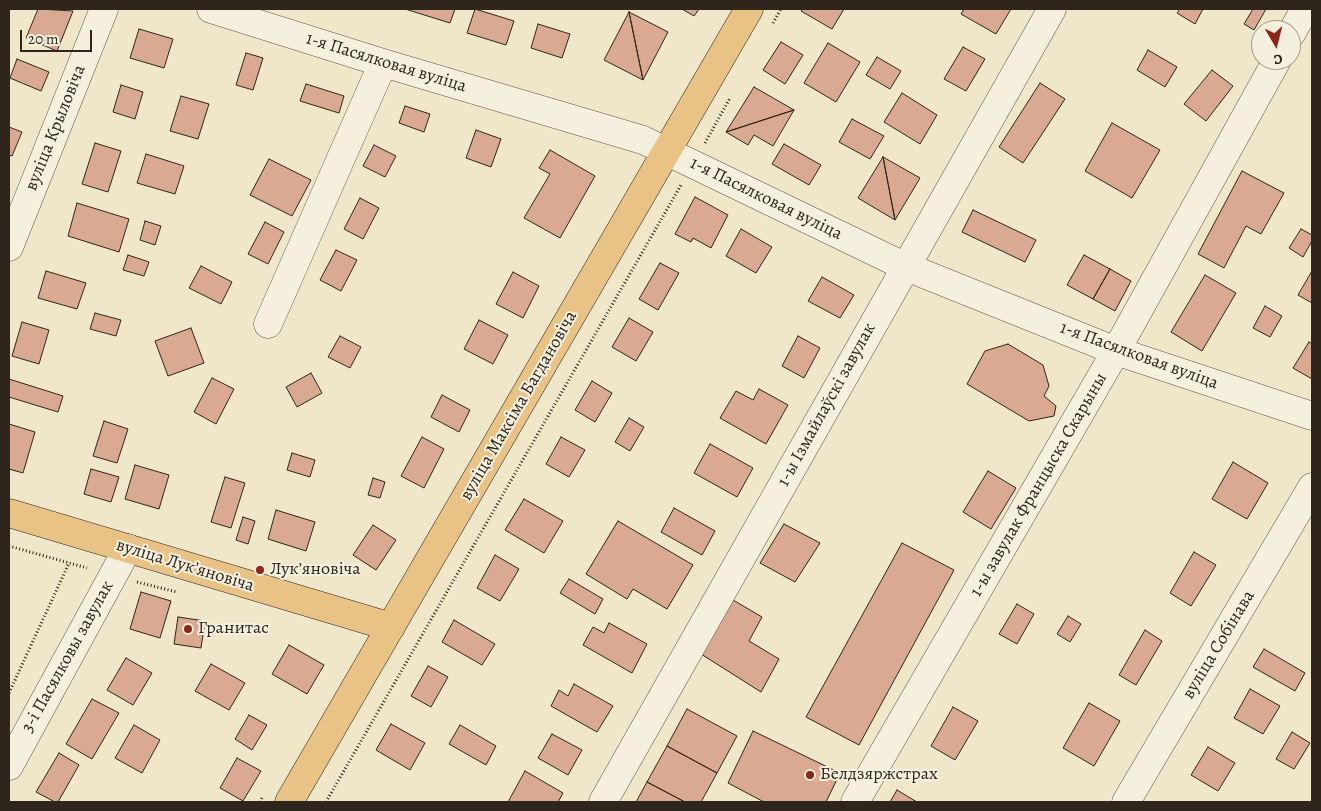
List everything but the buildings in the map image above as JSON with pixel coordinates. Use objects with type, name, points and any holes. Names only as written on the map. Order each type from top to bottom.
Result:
[{"type":"main road","name":"вуліца Максіма Багдановіча","points":[[289,802],[749,9]]},
{"type":"main road","name":"вуліца Лукʼяновіча","points":[[9,513],[391,628]]},
{"type":"street","name":"вуліца Крыловіча","points":[[9,247],[104,9]]},
{"type":"street","name":"1-я Пасялковая вуліца","points":[[211,9],[383,63],[643,140],[904,266],[1116,351],[1312,416]]},
{"type":"street","name":"1-ы Ізмайлаўскі завулак","points":[[603,802],[904,266],[1052,9]]},
{"type":"street","points":[[1299,20],[1305,9]]},
{"type":"street","points":[[268,324],[383,63]]},
{"type":"street","name":"1-ы завулак Францыска Скарыны","points":[[855,802],[1116,351],[1271,70]]},
{"type":"street","name":"вуліца Собінава","points":[[1126,802],[1312,487]]},
{"type":"street","name":"3-і Пасялковы завулак","points":[[9,766],[128,548]]},
{"type":"path","points":[[772,25],[781,9]]},
{"type":"path","points":[[326,802],[733,92]]},
{"type":"path","points":[[9,693],[69,563]]},
{"type":"place","name":"Лукʼяновіча","points":[[260,570]]},
{"type":"place","name":"Гранитас","points":[[188,629]]},
{"type":"place","name":"Белдзяржстрах","points":[[810,775]]}]
